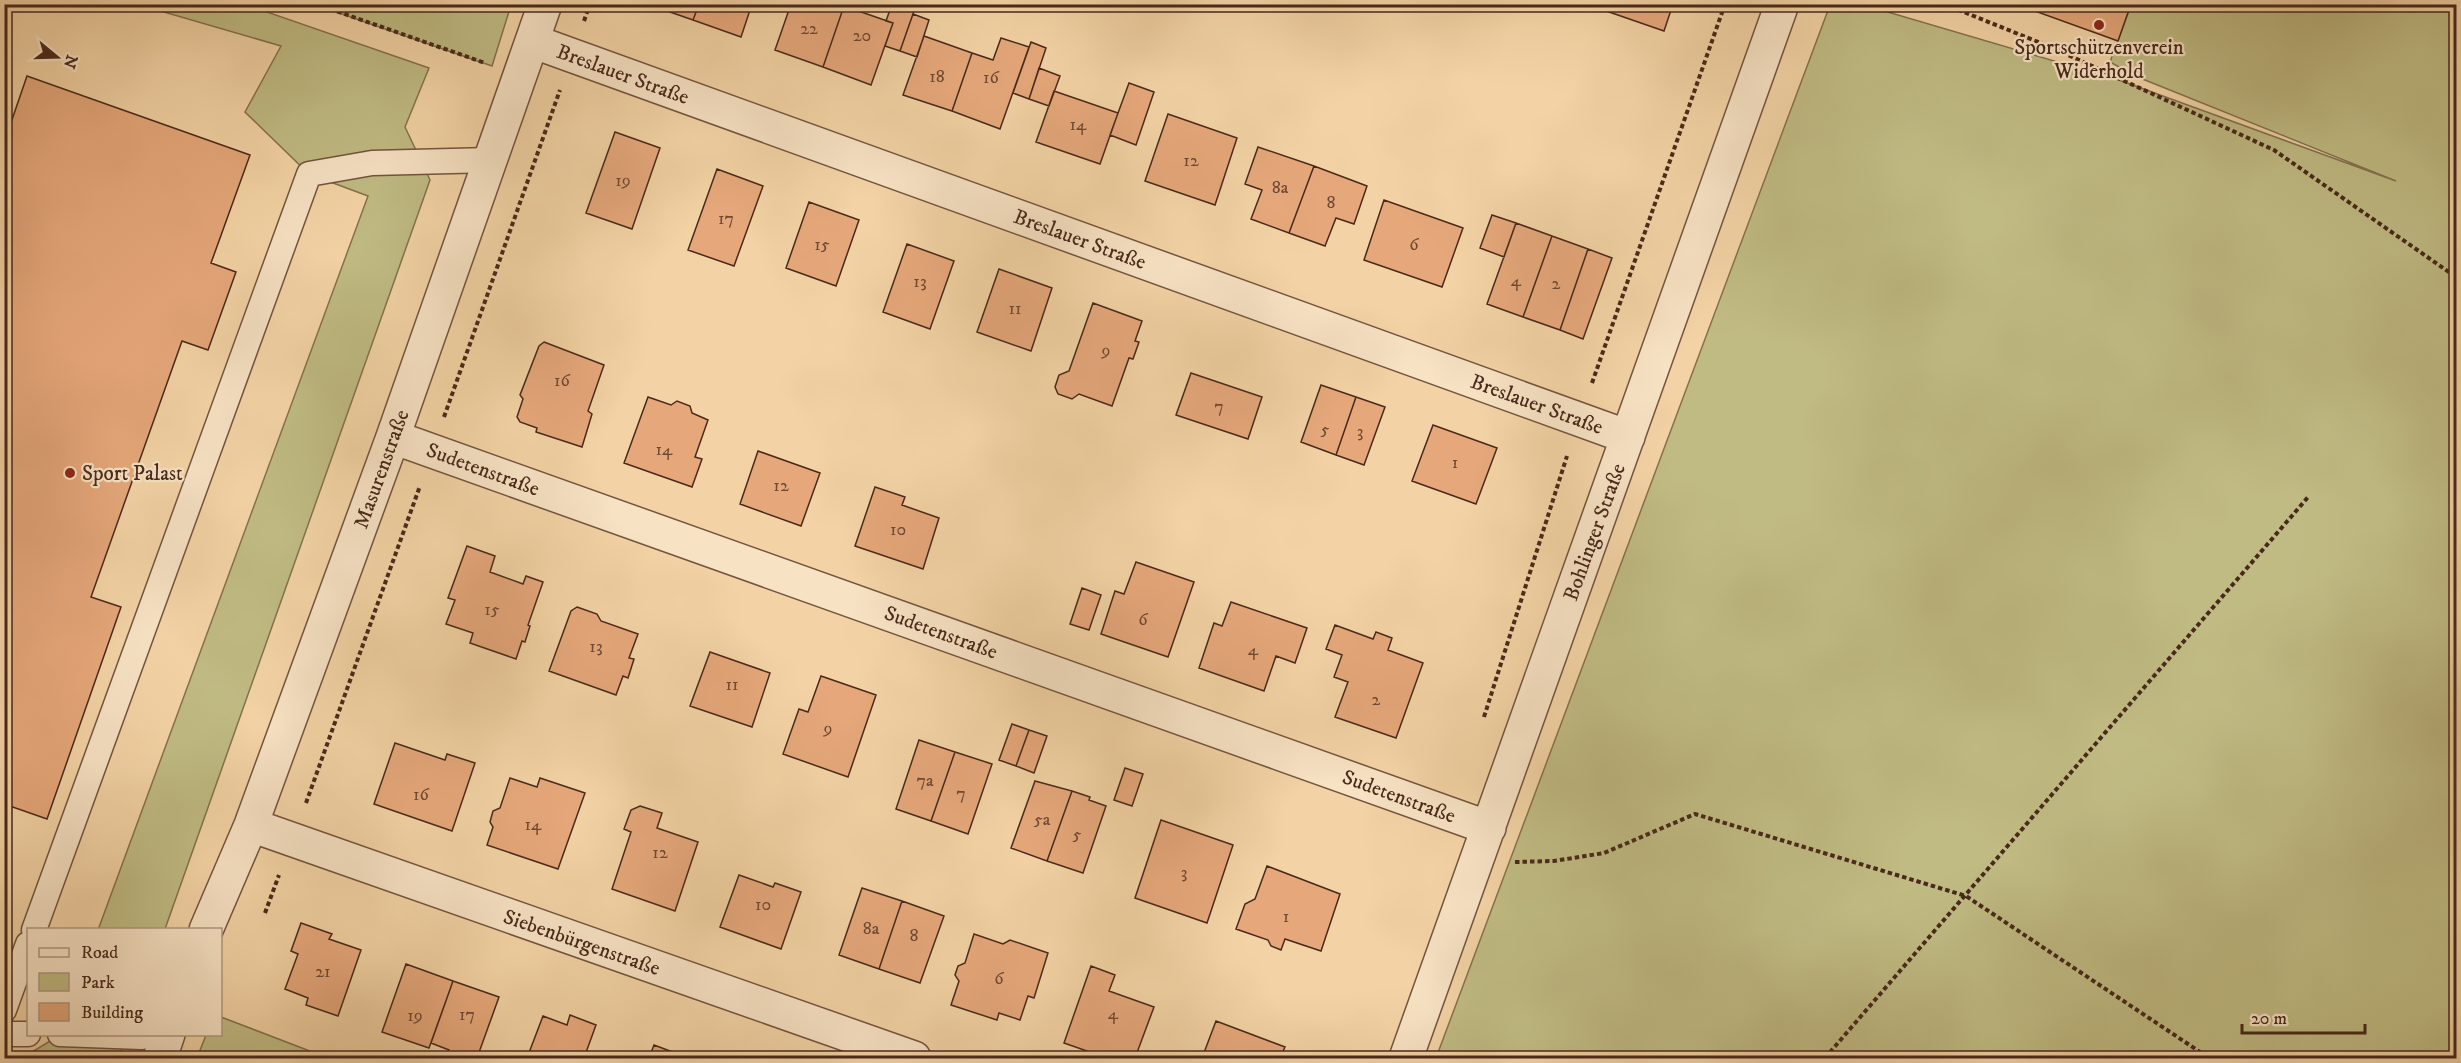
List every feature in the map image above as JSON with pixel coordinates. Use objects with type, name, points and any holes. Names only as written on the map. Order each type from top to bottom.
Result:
[{"type":"street","name":"Masurenstraße","points":[[207,928],[251,825],[393,437],[545,4]]},
{"type":"street","name":"Bohlinger Straße","points":[[1406,1059],[1782,4]]},
{"type":"street","name":"Breslauer Straße","points":[[532,41],[1628,437]]},
{"type":"street","name":"Sudetenstraße","points":[[393,437],[1489,828]]},
{"type":"street","name":"Siebenbürgenstraße","points":[[251,825],[914,1059]]},
{"type":"lane","points":[[35,928],[309,174],[372,163],[491,160]]},
{"type":"lane","points":[[4,1010],[27,947]]},
{"type":"lane","points":[[4,1034],[27,1034]]},
{"type":"lane","points":[[71,1036],[156,1044]]},
{"type":"path","points":[[316,4],[519,75]]},
{"type":"path","points":[[1483,721],[1579,419],[1725,4]]},
{"type":"path","points":[[1944,4],[2053,48],[2274,150],[2457,277]]},
{"type":"path","points":[[1825,1059],[2309,496]]},
{"type":"path","points":[[1476,863],[1554,861],[1604,853],[1695,814],[1966,896],[2209,1059]]},
{"type":"green space","points":[[140,5],[247,5],[429,68],[405,127],[430,180],[165,928],[99,928],[368,196],[309,174],[245,112],[281,46]]},
{"type":"green space","points":[[316,5],[511,5],[492,66]]},
{"type":"green space","points":[[1830,5],[1864,5],[2119,80],[2396,181],[2135,76],[2110,62],[2131,5],[2456,5],[2456,1058],[1436,1058]]},
{"type":"green space","points":[[222,1017],[328,1058],[197,1058],[206,1036],[222,1036]]},
{"type":"green space","points":[[58,1036],[127,1036],[119,1058],[22,1058]]},
{"type":"building","points":[[647,4],[699,4],[693,20]]},
{"type":"building","points":[[699,4],[752,4],[741,37],[693,20]]},
{"type":"building","points":[[791,4],[844,6],[823,67],[775,50]]},
{"type":"building","points":[[892,4],[914,11],[900,51],[885,46],[893,23],[886,21]]},
{"type":"building","points":[[1586,4],[1673,4],[1664,31]]},
{"type":"building","name":"Sportschützenverein Widerhold","points":[[2027,4],[2131,4],[2118,41],[2032,10],[2033,7]]},
{"type":"building","points":[[844,6],[893,23],[871,85],[823,67]]},
{"type":"building","points":[[913,14],[929,20],[917,57],[900,51]]},
{"type":"building","points":[[924,36],[972,53],[952,111],[903,95]]},
{"type":"building","points":[[1001,38],[1029,47],[1000,129],[952,111],[972,53],[993,60]]},
{"type":"building","points":[[1031,42],[1046,48],[1029,99],[1013,93]]},
{"type":"building","points":[[1039,68],[1060,76],[1049,106],[1029,99]]},
{"type":"building","name":"Sport Palast","points":[[27,76],[250,155],[211,263],[236,272],[208,350],[182,341],[91,597],[121,607],[47,819],[4,804],[4,143]]},
{"type":"building","points":[[1129,83],[1154,92],[1136,145],[1110,135]]},
{"type":"building","points":[[1054,91],[1118,113],[1100,164],[1036,142]]},
{"type":"building","points":[[1168,114],[1237,138],[1215,205],[1145,181]]},
{"type":"building","points":[[615,132],[660,148],[632,229],[586,213]]},
{"type":"building","points":[[1258,147],[1314,166],[1289,233],[1251,219],[1262,190],[1245,184]]},
{"type":"building","points":[[1314,166],[1367,186],[1354,224],[1336,218],[1325,246],[1289,233]]},
{"type":"building","points":[[717,169],[763,186],[734,266],[688,250]]},
{"type":"building","points":[[1384,200],[1463,228],[1442,287],[1364,260]]},
{"type":"building","points":[[809,202],[859,220],[836,286],[786,268]]},
{"type":"building","points":[[1492,215],[1516,223],[1504,257],[1480,248]]},
{"type":"building","points":[[1516,223],[1552,236],[1523,317],[1487,304]]},
{"type":"building","points":[[1552,236],[1588,249],[1560,330],[1523,317]]},
{"type":"building","points":[[907,244],[954,261],[930,329],[883,312]]},
{"type":"building","points":[[1588,249],[1612,258],[1583,339],[1560,330]]},
{"type":"building","points":[[999,269],[1052,288],[1031,351],[977,332]]},
{"type":"building","points":[[1093,303],[1142,321],[1135,341],[1139,342],[1133,359],[1129,358],[1112,406],[1079,394],[1072,399],[1058,394],[1055,387],[1059,375],[1069,371]]},
{"type":"building","points":[[544,342],[604,365],[588,411],[592,414],[582,447],[536,432],[537,428],[520,422],[517,417],[523,399],[520,395],[539,346]]},
{"type":"building","points":[[1191,373],[1262,397],[1248,439],[1176,415]]},
{"type":"building","points":[[1321,385],[1356,397],[1336,455],[1301,442]]},
{"type":"building","points":[[648,397],[671,405],[677,401],[690,406],[692,413],[708,420],[695,457],[702,459],[692,487],[624,463]]},
{"type":"building","points":[[1356,397],[1385,407],[1364,465],[1336,455]]},
{"type":"building","points":[[1433,425],[1497,448],[1476,504],[1412,481]]},
{"type":"building","points":[[758,451],[820,473],[801,526],[740,504]]},
{"type":"building","points":[[875,487],[905,497],[902,505],[939,518],[923,569],[855,546]]},
{"type":"building","points":[[467,546],[495,556],[490,572],[523,584],[526,576],[543,582],[528,625],[530,626],[525,642],[522,641],[516,659],[470,643],[473,633],[446,624],[455,600],[448,598]]},
{"type":"building","points":[[1136,562],[1194,582],[1168,657],[1101,634],[1115,591],[1124,594]]},
{"type":"building","points":[[1082,588],[1101,595],[1089,630],[1070,624]]},
{"type":"building","points":[[1231,602],[1307,628],[1295,663],[1276,656],[1264,691],[1199,668],[1214,623],[1222,626]]},
{"type":"building","points":[[577,607],[597,614],[601,621],[638,634],[629,658],[634,659],[628,678],[623,676],[616,695],[549,671],[571,611]]},
{"type":"building","points":[[1335,625],[1373,639],[1376,632],[1392,638],[1388,650],[1423,663],[1396,738],[1335,717],[1348,682],[1334,677],[1342,655],[1326,649]]},
{"type":"building","points":[[710,652],[770,673],[752,727],[690,706]]},
{"type":"building","points":[[821,676],[876,695],[848,777],[783,754],[799,709],[808,712]]},
{"type":"building","points":[[1012,724],[1029,730],[1016,766],[999,760]]},
{"type":"building","points":[[1029,730],[1047,736],[1034,773],[1016,766]]},
{"type":"building","points":[[919,740],[955,752],[931,821],[896,809]]},
{"type":"building","points":[[395,743],[445,760],[447,754],[475,763],[452,831],[374,804]]},
{"type":"building","points":[[955,752],[992,764],[968,834],[931,821]]},
{"type":"building","points":[[1125,768],[1143,774],[1132,806],[1114,800]]},
{"type":"building","points":[[510,778],[537,787],[540,778],[585,793],[558,869],[487,845],[493,827],[490,822],[493,811],[500,808]]},
{"type":"building","points":[[1035,781],[1072,791],[1047,861],[1011,848]]},
{"type":"building","points":[[1072,791],[1106,806],[1083,873],[1047,861]]},
{"type":"building","points":[[640,806],[662,813],[657,828],[698,842],[675,911],[612,889],[631,832],[624,829],[631,810]]},
{"type":"building","points":[[1161,820],[1233,845],[1207,923],[1135,898]]},
{"type":"building","points":[[1267,866],[1340,894],[1321,951],[1285,939],[1281,950],[1271,946],[1268,940],[1236,929],[1245,904],[1255,899]]},
{"type":"building","points":[[739,875],[773,887],[775,883],[801,892],[781,949],[720,927]]},
{"type":"building","points":[[862,888],[902,901],[879,969],[839,955]]},
{"type":"building","points":[[902,901],[944,916],[920,983],[879,969]]},
{"type":"building","points":[[301,923],[332,934],[329,939],[361,950],[338,1016],[306,1005],[308,998],[285,989],[298,954],[291,951]]},
{"type":"building","points":[[974,934],[1003,944],[1010,940],[1048,953],[1034,998],[1028,996],[1020,1020],[999,1013],[997,1020],[951,1005],[959,981],[955,975],[958,966],[965,963]]},
{"type":"building","points":[[406,964],[453,981],[429,1048],[382,1032]]},
{"type":"building","points":[[1091,966],[1115,975],[1109,991],[1154,1007],[1135,1058],[1107,1058],[1064,1043]]},
{"type":"building","points":[[453,981],[499,997],[477,1058],[456,1058],[447,1055],[449,1050],[431,1043]]},
{"type":"building","points":[[570,1015],[596,1025],[584,1058],[527,1058],[543,1016],[567,1025]]},
{"type":"building","points":[[1216,1021],[1285,1047],[1280,1058],[1202,1058]]},
{"type":"building","points":[[654,1045],[678,1054],[676,1058],[649,1058]]},
{"type":"place","name":"Sportschützenverein Widerhold","points":[[2099,25]]},
{"type":"place","name":"Sport Palast","points":[[70,473]]}]
